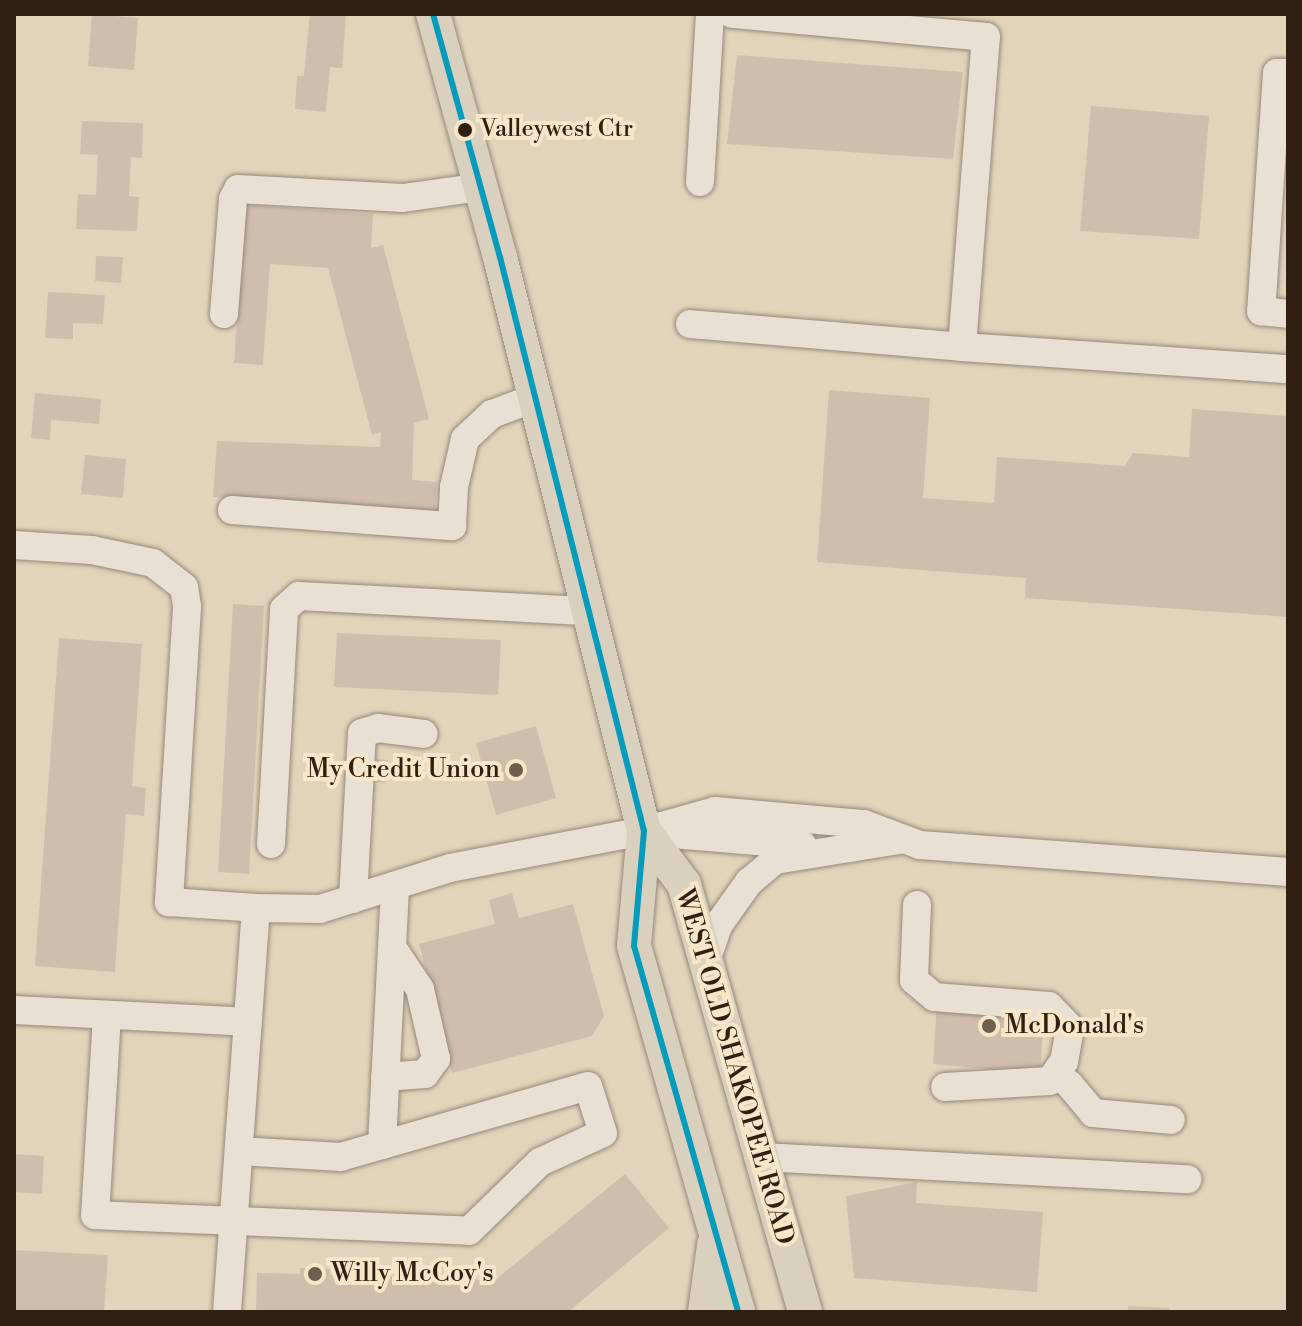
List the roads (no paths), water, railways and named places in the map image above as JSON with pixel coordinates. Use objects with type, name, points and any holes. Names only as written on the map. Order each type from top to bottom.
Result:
[{"type":"main road","name":"WEST OLD SHAKOPEE ROAD","points":[[433,14],[481,187],[644,831],[634,946],[738,1312]]},
{"type":"main road","name":"WEST OLD SHAKOPEE ROAD","points":[[644,831],[684,884],[761,1157],[807,1305]]},
{"type":"main road","points":[[705,1312],[715,1233]]},
{"type":"lane","points":[[700,182],[710,14]]},
{"type":"lane","points":[[732,14],[986,37],[962,347]]},
{"type":"lane","points":[[1288,73],[1277,73],[1261,311],[1288,314]]},
{"type":"lane","points":[[224,314],[233,199],[238,189],[403,198],[481,187]]},
{"type":"lane","points":[[690,324],[962,347],[1288,369]]},
{"type":"lane","points":[[232,510],[452,526],[454,487],[465,439],[492,414],[535,398]]},
{"type":"lane","points":[[14,545],[92,550],[153,563],[184,587],[187,607],[169,902],[320,909],[450,868],[644,831],[730,811],[864,824],[899,840]]},
{"type":"lane","points":[[271,844],[284,609],[299,596],[589,611]]},
{"type":"lane","points":[[353,899],[362,733],[378,728],[424,734]]},
{"type":"lane","points":[[644,831],[857,850]]},
{"type":"lane","points":[[706,961],[719,924],[749,882],[775,860],[857,850],[899,840],[1288,872]]},
{"type":"lane","points":[[382,1145],[395,887]]},
{"type":"lane","points":[[917,905],[914,980],[934,997],[1049,1006],[1070,1028],[1064,1061],[1050,1081],[983,1081],[945,1087]]},
{"type":"lane","points":[[227,1312],[256,908]]},
{"type":"lane","points":[[385,1077],[425,1074],[436,1059],[420,989],[392,947]]},
{"type":"lane","points":[[14,1010],[248,1022]]},
{"type":"lane","points":[[107,1015],[95,1215],[233,1224],[469,1231],[540,1162],[603,1133],[588,1086],[340,1157],[239,1151]]},
{"type":"lane","points":[[1069,1084],[1093,1113],[1171,1120]]},
{"type":"lane","points":[[761,1157],[1187,1179]]},
{"type":"place","name":"Valleywest Ctr","points":[[465,130]]},
{"type":"place","name":"My Credit Union","points":[[516,770]]},
{"type":"place","name":"McDonald's","points":[[989,1026]]},
{"type":"place","name":"Willy McCoy's","points":[[315,1274]]}]
